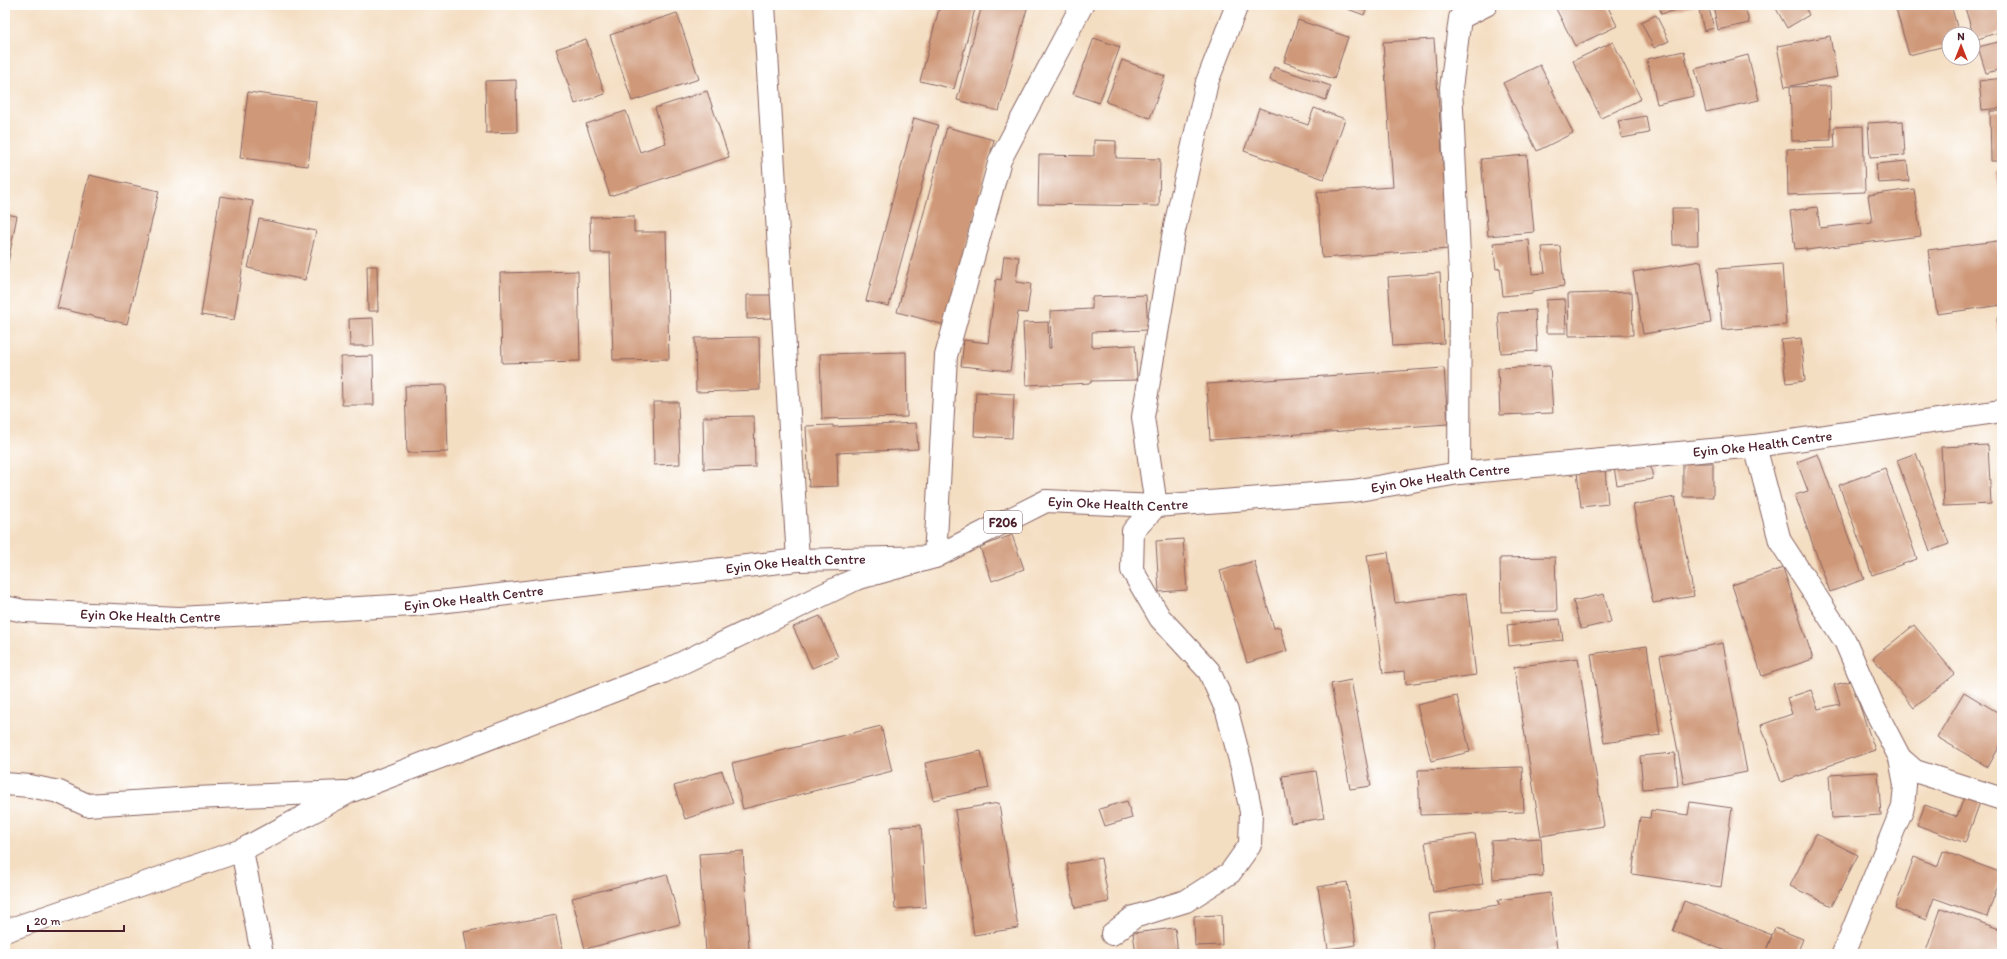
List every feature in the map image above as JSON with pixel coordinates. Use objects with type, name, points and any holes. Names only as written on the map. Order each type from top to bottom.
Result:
[{"type":"street","points":[[764,5],[798,560]]},
{"type":"street","points":[[5,931],[242,850],[349,792],[663,672],[856,579],[935,556],[946,356],[1000,160],[1082,5]]},
{"type":"street","points":[[1112,934],[1134,917],[1186,901],[1218,881],[1230,873],[1250,846],[1251,812],[1242,768],[1227,711],[1209,671],[1160,618],[1132,570],[1133,531],[1156,506],[1144,417],[1172,238],[1207,82],[1237,5]]},
{"type":"street","points":[[1459,473],[1460,276],[1452,88],[1460,18],[1486,5]]},
{"type":"street","name":"Eyin Oke Health Centre","points":[[5,607],[24,611],[179,618],[405,606],[798,560],[935,556],[1046,501],[1156,506],[1352,492],[1459,473],[1755,446],[2002,411]]},
{"type":"street","points":[[1755,446],[1780,540],[1845,641],[1874,708],[1900,758],[1905,785],[1902,807],[1844,954]]},
{"type":"street","points":[[1900,758],[1915,771],[2002,798]]},
{"type":"street","points":[[5,784],[30,786],[59,792],[86,805],[194,798],[349,792]]},
{"type":"street","points":[[242,850],[258,947]]},
{"type":"building","points":[[605,5],[618,5],[607,9]]},
{"type":"building","points":[[940,5],[976,5],[954,89],[920,81]]},
{"type":"building","points":[[982,5],[1028,5],[999,111],[957,100]]},
{"type":"building","points":[[1337,5],[1368,5],[1364,15]]},
{"type":"building","points":[[1554,5],[1607,5],[1617,26],[1575,46]]},
{"type":"building","points":[[1659,5],[1693,5],[1693,6],[1661,14]]},
{"type":"building","points":[[1698,5],[1708,5],[1714,28],[1704,31]]},
{"type":"building","points":[[1713,5],[1745,5],[1749,23],[1718,30]]},
{"type":"building","points":[[1774,5],[1804,5],[1809,15],[1787,28]]},
{"type":"building","points":[[1895,5],[1951,5],[1957,26],[1941,26],[1941,47],[1909,55]]},
{"type":"building","points":[[1974,5],[1997,5],[2002,22],[2002,31],[1981,38],[1981,26],[1971,26],[1965,8]]},
{"type":"building","points":[[677,13],[699,79],[632,101],[610,35]]},
{"type":"building","points":[[1656,15],[1669,41],[1654,48],[1641,22]]},
{"type":"building","points":[[1298,20],[1348,37],[1334,79],[1284,62]]},
{"type":"building","points":[[1830,36],[1837,77],[1785,87],[1777,46]]},
{"type":"building","points":[[1094,38],[1120,47],[1099,103],[1073,94]]},
{"type":"building","points":[[586,39],[605,94],[575,104],[556,49]]},
{"type":"building","points":[[1434,39],[1449,249],[1322,258],[1317,192],[1393,187],[1383,42]]},
{"type":"building","points":[[2002,41],[2002,69],[1986,73],[1981,57],[1981,46]]},
{"type":"building","points":[[1613,42],[1641,99],[1601,118],[1573,61]]},
{"type":"building","points":[[1684,51],[1694,96],[1657,104],[1647,59]]},
{"type":"building","points":[[1748,55],[1759,100],[1706,112],[1695,69]]},
{"type":"building","points":[[1122,60],[1165,76],[1150,118],[1106,102]]},
{"type":"building","points":[[1540,65],[1573,133],[1537,151],[1503,83]]},
{"type":"building","points":[[1274,67],[1331,86],[1326,100],[1270,80]]},
{"type":"building","points":[[2002,78],[2002,108],[1982,110],[1979,81]]},
{"type":"building","points":[[516,80],[517,132],[486,133],[485,81]]},
{"type":"building","points":[[1830,86],[1831,140],[1792,141],[1790,87]]},
{"type":"building","points":[[707,91],[729,157],[610,196],[586,124],[626,111],[640,152],[666,143],[655,108]]},
{"type":"building","points":[[248,92],[316,101],[308,166],[240,158]]},
{"type":"building","points":[[1259,108],[1308,125],[1314,108],[1345,119],[1324,179],[1244,151]]},
{"type":"building","points":[[1990,111],[2002,111],[2002,161],[1991,161]]},
{"type":"building","points":[[1646,116],[1649,133],[1622,138],[1618,121]]},
{"type":"building","points":[[914,118],[938,125],[889,306],[866,301]]},
{"type":"building","points":[[1903,121],[1905,155],[1870,157],[1868,123]]},
{"type":"building","points":[[1863,126],[1865,192],[1788,195],[1787,149],[1835,148],[1834,127]]},
{"type":"building","points":[[947,127],[994,140],[945,325],[897,312]]},
{"type":"building","points":[[1094,140],[1116,141],[1116,158],[1160,159],[1159,206],[1038,204],[1039,155],[1094,156]]},
{"type":"building","points":[[1527,155],[1534,232],[1488,236],[1481,159]]},
{"type":"building","points":[[1907,161],[1909,181],[1878,183],[1876,164]]},
{"type":"building","points":[[2002,169],[2002,200],[2001,200],[1996,170]]},
{"type":"building","points":[[89,175],[159,191],[127,324],[57,308]]},
{"type":"building","points":[[1914,189],[1921,236],[1806,250],[1806,248],[1795,249],[1790,211],[1817,207],[1820,228],[1872,222],[1868,195]]},
{"type":"building","points":[[220,196],[253,201],[234,320],[201,315]]},
{"type":"building","points":[[1672,208],[1697,208],[1698,245],[1673,245]]},
{"type":"building","points":[[5,214],[17,216],[6,273],[5,273]]},
{"type":"building","points":[[634,216],[634,232],[666,232],[669,359],[613,360],[610,253],[591,253],[590,217]]},
{"type":"building","points":[[259,219],[316,231],[305,280],[248,268]]},
{"type":"building","points":[[1529,240],[1532,274],[1545,273],[1542,247],[1560,246],[1564,286],[1533,291],[1533,293],[1503,296],[1500,268],[1496,269],[1493,243]]},
{"type":"building","points":[[1997,241],[2002,277],[2002,305],[1937,314],[1928,250]]},
{"type":"building","points":[[1004,256],[1019,257],[1016,282],[1031,284],[1027,313],[1018,312],[1010,371],[961,366],[964,340],[988,343],[996,279],[1001,280]]},
{"type":"building","points":[[1701,261],[1711,323],[1643,334],[1633,272]]},
{"type":"building","points":[[1782,264],[1786,325],[1722,330],[1717,269]]},
{"type":"building","points":[[367,266],[377,266],[378,311],[368,311]]},
{"type":"building","points":[[578,271],[580,361],[502,363],[500,273]]},
{"type":"building","points":[[1440,273],[1444,343],[1393,346],[1388,277]]},
{"type":"building","points":[[1632,292],[1633,335],[1569,336],[1568,294]]},
{"type":"building","points":[[747,295],[772,295],[772,318],[747,319]]},
{"type":"building","points":[[1146,295],[1148,330],[1092,332],[1092,347],[1135,345],[1137,380],[1026,385],[1023,323],[1048,322],[1049,348],[1051,348],[1050,311],[1092,309],[1092,297]]},
{"type":"building","points":[[1565,299],[1566,333],[1546,333],[1546,300]]},
{"type":"building","points":[[1535,310],[1537,351],[1501,353],[1498,312]]},
{"type":"building","points":[[2002,317],[2002,347],[2000,348],[1997,318]]},
{"type":"building","points":[[373,318],[374,346],[350,346],[349,319]]},
{"type":"building","points":[[759,337],[760,390],[696,392],[695,338]]},
{"type":"building","points":[[1801,338],[1805,381],[1786,383],[1781,340]]},
{"type":"building","points":[[906,352],[907,417],[822,419],[820,354]]},
{"type":"building","points":[[373,356],[374,405],[342,405],[341,357]]},
{"type":"building","points":[[1550,366],[1553,413],[1500,415],[1498,368]]},
{"type":"building","points":[[1444,368],[1448,424],[1210,440],[1207,384]]},
{"type":"building","points":[[446,385],[448,452],[407,453],[405,386]]},
{"type":"building","points":[[976,392],[1014,394],[1012,438],[974,436]]},
{"type":"building","points":[[653,402],[678,402],[680,464],[654,465]]},
{"type":"building","points":[[754,416],[755,467],[704,469],[703,417]]},
{"type":"building","points":[[916,423],[918,449],[837,453],[838,486],[809,487],[806,426],[833,425],[833,427]]},
{"type":"building","points":[[1988,445],[1991,504],[1944,506],[1941,447]]},
{"type":"building","points":[[1916,453],[1949,544],[1930,551],[1897,460]]},
{"type":"building","points":[[1818,454],[1864,579],[1830,592],[1795,495],[1808,491],[1797,462]]},
{"type":"building","points":[[1650,462],[1653,479],[1617,485],[1614,467]]},
{"type":"building","points":[[1683,463],[1713,463],[1713,497],[1683,497]]},
{"type":"building","points":[[1885,468],[1917,559],[1872,575],[1839,485]]},
{"type":"building","points":[[1605,469],[1608,504],[1581,507],[1577,472]]},
{"type":"building","points":[[1675,497],[1694,596],[1653,603],[1633,505]]},
{"type":"building","points":[[1012,535],[1024,569],[992,581],[980,547]]},
{"type":"building","points":[[1183,539],[1187,590],[1159,592],[1156,541]]},
{"type":"building","points":[[1388,552],[1395,603],[1466,594],[1476,675],[1406,684],[1405,671],[1383,673],[1367,555]]},
{"type":"building","points":[[1555,557],[1557,611],[1501,612],[1500,558]]},
{"type":"building","points":[[1254,561],[1274,628],[1280,627],[1287,651],[1247,663],[1220,571]]},
{"type":"building","points":[[1783,568],[1813,659],[1762,676],[1732,585]]},
{"type":"building","points":[[1604,594],[1611,622],[1581,629],[1573,601]]},
{"type":"building","points":[[820,616],[838,657],[812,668],[793,627]]},
{"type":"building","points":[[1560,619],[1563,640],[1509,646],[1507,625]]},
{"type":"building","points":[[1914,625],[1955,674],[1914,708],[1873,658]]},
{"type":"building","points":[[1723,643],[1747,772],[1684,784],[1660,656]]},
{"type":"building","points":[[1647,646],[1660,735],[1604,743],[1591,654]]},
{"type":"building","points":[[1578,658],[1604,826],[1541,836],[1514,667]]},
{"type":"building","points":[[1351,680],[1371,786],[1350,789],[1331,684]]},
{"type":"building","points":[[1851,681],[1875,750],[1781,782],[1761,725],[1792,714],[1787,698],[1811,690],[1818,709],[1840,704],[1834,685]]},
{"type":"building","points":[[1964,692],[2002,715],[2002,742],[1988,767],[1937,737]]},
{"type":"building","points":[[1457,696],[1470,752],[1431,761],[1417,705]]},
{"type":"building","points":[[881,726],[892,771],[743,809],[732,763]]},
{"type":"building","points":[[981,751],[989,788],[933,800],[925,763]]},
{"type":"building","points":[[1675,753],[1678,786],[1643,789],[1640,756]]},
{"type":"building","points":[[1522,767],[1524,812],[1420,815],[1418,770]]},
{"type":"building","points":[[722,771],[733,803],[685,819],[674,786]]},
{"type":"building","points":[[1316,771],[1324,818],[1291,823],[1282,776]]},
{"type":"building","points":[[1878,772],[1881,815],[1832,818],[1829,775]]},
{"type":"building","points":[[1965,794],[1981,800],[1965,843],[1917,825],[1925,805],[1957,817]]},
{"type":"building","points":[[1127,801],[1132,818],[1105,826],[1099,809]]},
{"type":"building","points":[[1690,802],[1732,808],[1721,887],[1632,874],[1640,817],[1650,818],[1651,810],[1688,815]]},
{"type":"building","points":[[999,803],[1018,928],[974,935],[955,810]]},
{"type":"building","points":[[921,825],[926,907],[895,909],[890,827]]},
{"type":"building","points":[[1475,834],[1483,884],[1433,892],[1425,842]]},
{"type":"building","points":[[1816,834],[1858,855],[1832,906],[1790,886]]},
{"type":"building","points":[[1541,838],[1543,876],[1493,879],[1491,841]]},
{"type":"building","points":[[743,851],[749,949],[706,952],[699,854]]},
{"type":"building","points":[[1943,851],[2002,873],[1987,917],[1934,898],[1926,920],[1895,908],[1914,857],[1938,866]]},
{"type":"building","points":[[1101,858],[1109,902],[1075,908],[1067,864]]},
{"type":"building","points":[[667,874],[680,924],[585,949],[572,898]]},
{"type":"building","points":[[1347,882],[1356,945],[1328,949],[1318,887]]},
{"type":"building","points":[[1550,893],[1557,949],[1517,954],[1434,954],[1429,914],[1499,905],[1498,900]]},
{"type":"building","points":[[1684,901],[1772,935],[1767,948],[1775,928],[1803,939],[1797,954],[1734,954],[1673,931]]},
{"type":"building","points":[[1941,908],[2002,930],[2002,954],[1925,954]]},
{"type":"building","points":[[556,915],[563,954],[468,954],[464,932]]},
{"type":"building","points":[[1221,915],[1222,945],[1195,946],[1194,916]]},
{"type":"building","points":[[1175,928],[1178,954],[1136,954],[1133,933]]}]
